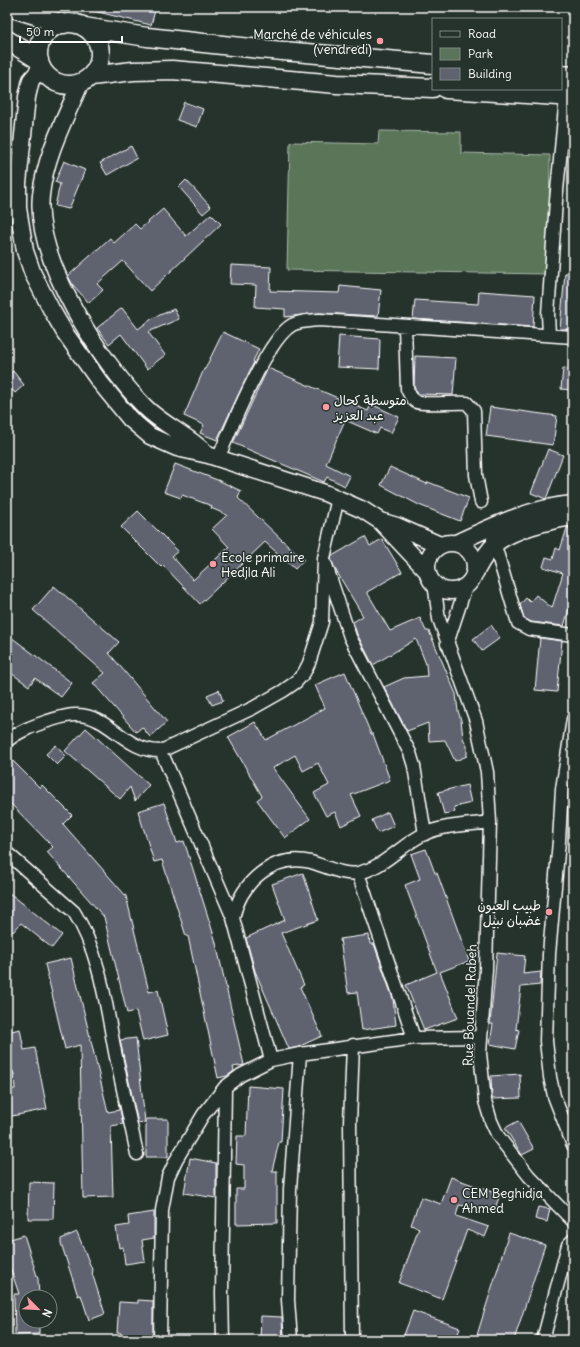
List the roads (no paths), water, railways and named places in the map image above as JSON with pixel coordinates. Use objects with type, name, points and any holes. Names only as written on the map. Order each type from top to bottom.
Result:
[{"type":"main road","points":[[9,7],[64,24]]},
{"type":"main road","points":[[40,64],[38,52],[46,33],[54,27],[64,24],[74,24],[84,27],[147,37],[260,49],[432,64]]},
{"type":"main road","points":[[84,27],[92,33],[98,41],[100,51],[100,61],[86,80]]},
{"type":"main road","points":[[8,42],[40,64],[50,79],[59,84],[69,86],[86,80],[133,71],[172,70],[337,84],[432,88]]},
{"type":"main road","points":[[464,90],[570,96]]},
{"type":"street","points":[[40,64],[32,80],[27,97],[18,183],[18,208],[21,234],[33,274],[51,309],[74,346],[130,419],[150,436],[191,453],[213,457],[338,498],[380,521],[448,544],[463,545],[474,557],[470,579],[447,644]]},
{"type":"street","points":[[549,335],[560,150],[570,96],[568,76]]},
{"type":"street","points":[[86,80],[53,149],[44,176],[41,196],[41,217],[46,241],[60,283],[94,343],[129,389],[146,408],[163,422],[196,442],[213,457]]},
{"type":"street","points":[[213,457],[272,345],[292,325],[318,320],[374,322],[405,326],[573,337]]},
{"type":"street","points":[[405,326],[407,389],[411,397],[416,402],[421,403],[467,403],[472,406],[474,410],[476,475],[481,502]]},
{"type":"street","points":[[7,741],[16,734],[34,726],[62,717],[76,715],[96,719],[136,746],[146,750],[161,751],[253,708],[296,682],[304,673],[309,663],[322,622],[324,558],[338,498]]},
{"type":"street","points":[[431,578],[429,557],[448,544],[541,508],[573,504]]},
{"type":"street","points":[[380,521],[443,590],[451,591],[470,579],[494,545],[515,534],[558,519],[573,517]]},
{"type":"street","points":[[490,528],[518,623],[529,629],[573,634]]},
{"type":"street","points":[[324,558],[350,637],[410,753],[414,766],[425,834]]},
{"type":"street","name":"Rue Bouandel Rabeh","points":[[431,578],[439,619],[447,644],[469,698],[482,744],[487,772],[490,822],[486,969],[480,1037],[480,1053],[485,1101],[491,1121],[498,1136],[529,1176],[573,1221]]},
{"type":"street","points":[[573,719],[562,789],[549,954],[546,1041],[554,1096],[573,1145]]},
{"type":"street","points":[[161,751],[234,918],[271,1060]]},
{"type":"street","points":[[234,918],[236,906],[246,888],[254,878],[276,864],[300,860],[349,873],[358,873],[381,862],[425,834],[490,822]]},
{"type":"street","points":[[7,853],[74,912],[82,924],[94,956],[137,1154]]},
{"type":"street","points":[[358,873],[414,1038]]},
{"type":"street","points":[[160,1340],[162,1210],[168,1177],[176,1160],[203,1115],[225,1087],[241,1075],[271,1060],[300,1054],[353,1045],[414,1038],[480,1037]]},
{"type":"street","points":[[352,1340],[350,1123],[353,1045]]},
{"type":"street","points":[[291,1340],[288,1300],[290,1197],[300,1054]]},
{"type":"street","points":[[224,1340],[222,1294],[225,1087]]},
{"type":"street","points":[[543,1340],[568,1245],[573,1240]]},
{"type":"place","name":"Marché de véhicules (vendredi)","points":[[380,41]]},
{"type":"place","name":"متوسطة كحال عبد العزيز","points":[[326,407]]},
{"type":"place","name":"Ecole primaire Hedjla Ali","points":[[213,564]]},
{"type":"place","name":"طبيب العيون غضبان نبيل","points":[[549,912]]},
{"type":"place","name":"CEM Beghidja Ahmed","points":[[454,1200]]}]
